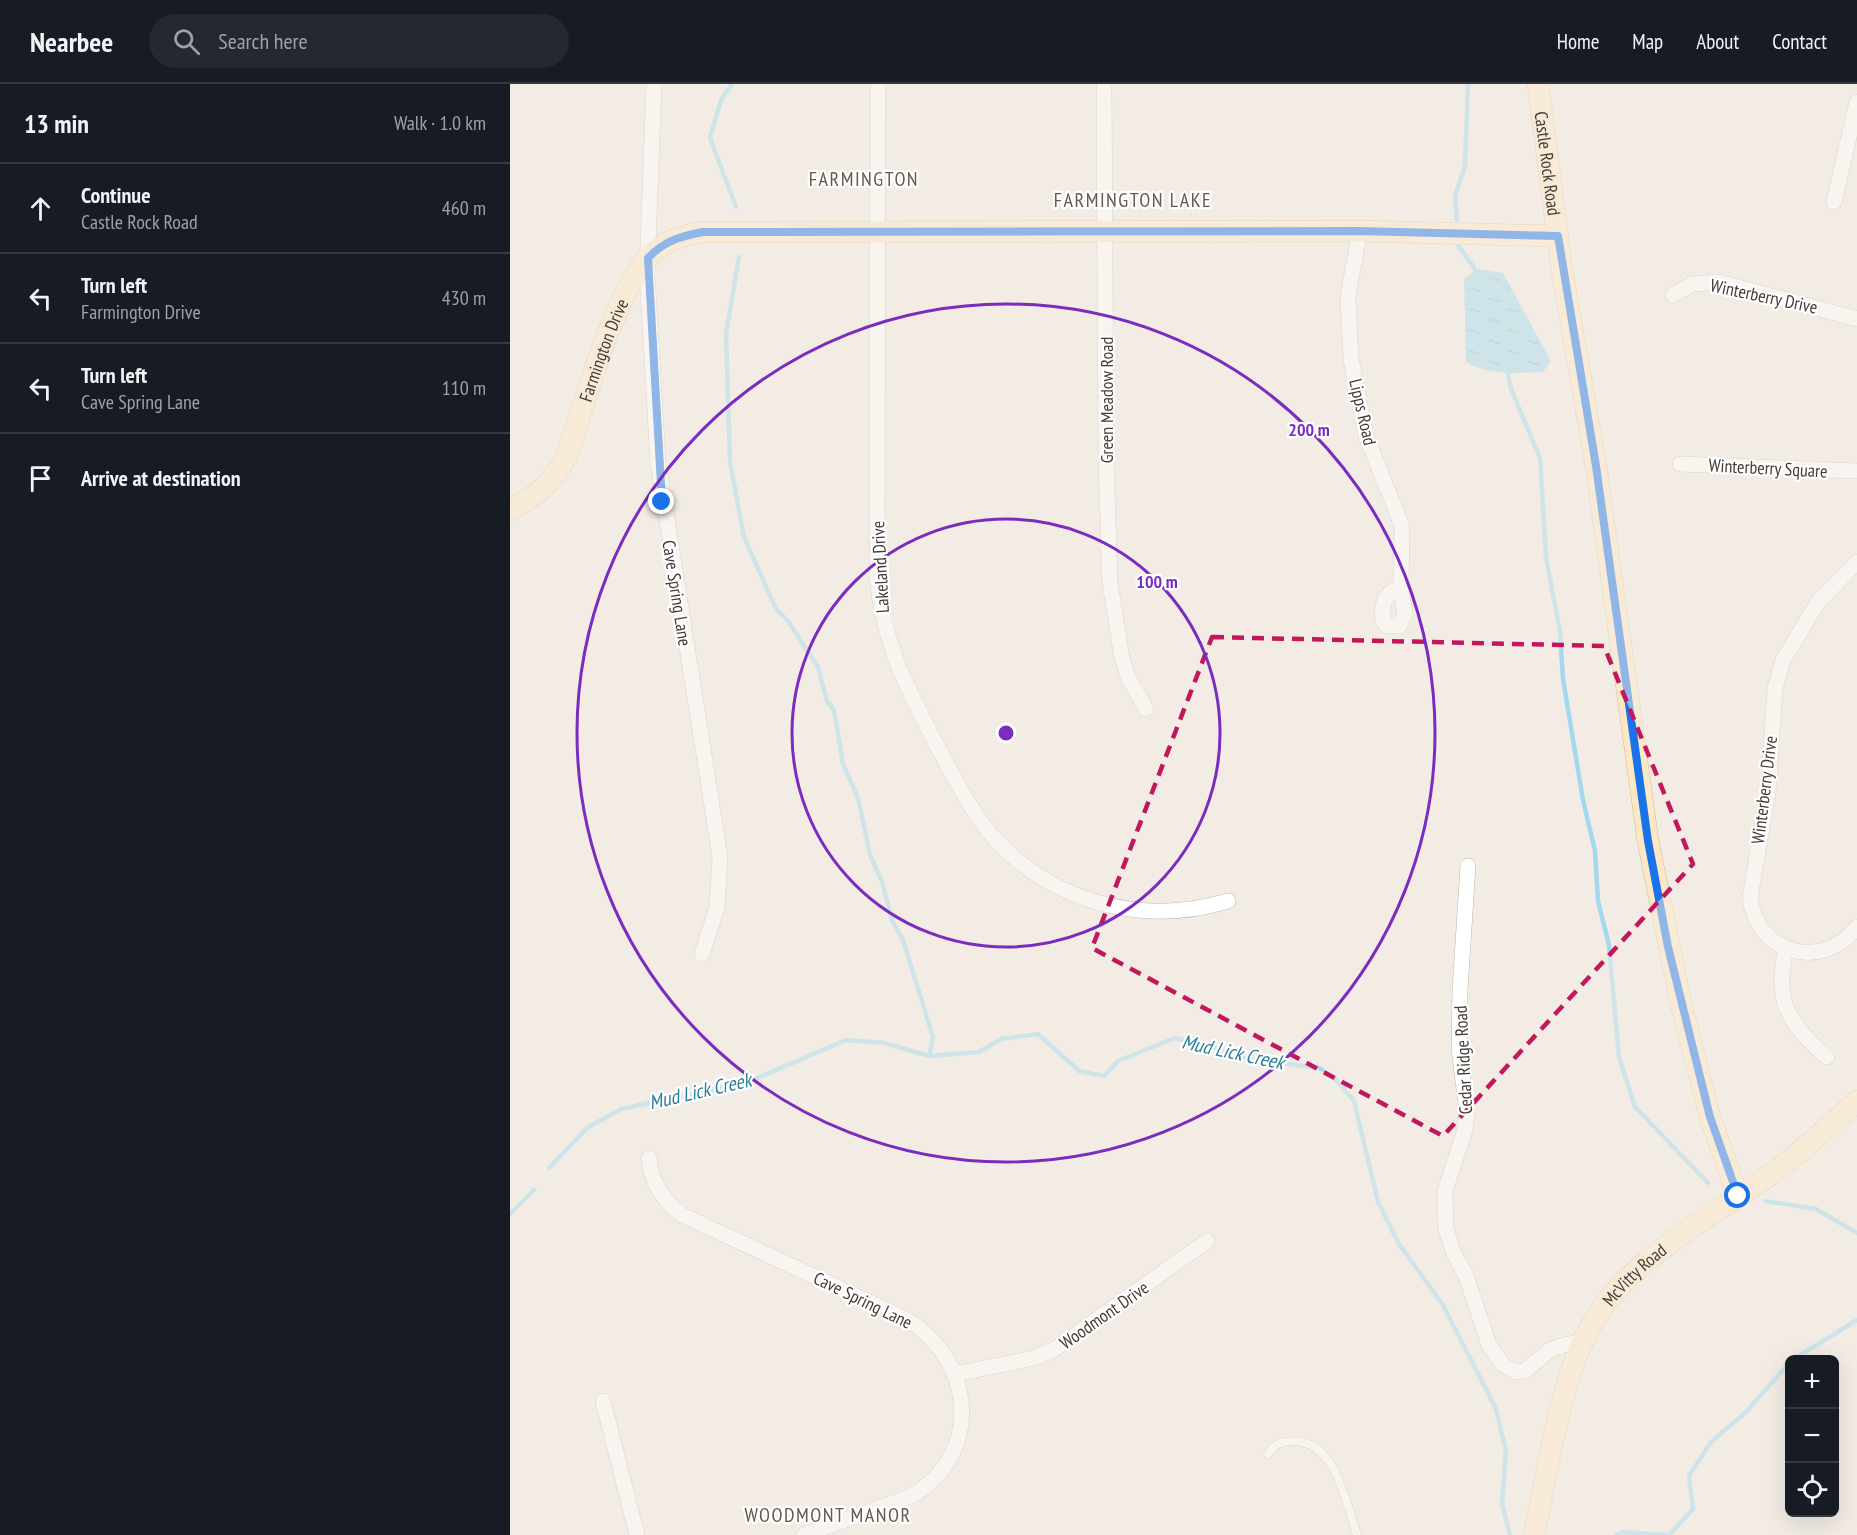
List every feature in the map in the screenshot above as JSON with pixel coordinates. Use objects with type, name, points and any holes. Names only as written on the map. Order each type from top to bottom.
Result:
[{"type":"street","name":"Cave Spring Lane","points":[[654,84],[648,258],[657,450],[662,502],[720,857],[717,907],[702,954]]},
{"type":"street","name":"Lakeland Drive","points":[[878,84],[877,576],[882,618],[890,648],[928,729],[955,779],[994,837],[1017,861],[1053,886],[1080,898],[1123,910],[1191,910],[1228,901]]},
{"type":"street","name":"Green Meadow Road","points":[[1104,84],[1106,458],[1110,583],[1122,658],[1129,680],[1146,709]]},
{"type":"street","name":"Castle Rock Road","points":[[1538,84],[1558,236],[1596,466],[1648,841],[1666,935],[1710,1117],[1738,1196]]},
{"type":"street","points":[[1834,202],[1857,102]]},
{"type":"street","name":"Farmington Drive","points":[[510,510],[543,491],[567,456],[604,344],[631,284],[648,258],[667,242],[703,232],[1360,231],[1558,236]]},
{"type":"street","name":"Lipps Road","points":[[1360,231],[1348,296],[1351,359],[1358,405],[1366,436],[1402,526],[1401,588]]},
{"type":"street","name":"Winterberry Drive","points":[[1673,295],[1692,284],[1719,282],[1857,319]]},
{"type":"street","name":"Winterberry Square","points":[[1680,464],[1857,471]]},
{"type":"street","name":"Winterberry Drive","points":[[1857,562],[1810,612],[1784,660],[1775,689],[1768,792],[1750,897],[1751,910],[1761,930],[1786,948],[1810,953],[1823,951],[1840,944],[1857,927]]},
{"type":"street","name":"Cedar Ridge Road","points":[[1468,866],[1460,989],[1459,1048],[1467,1112],[1465,1130],[1445,1191],[1446,1229],[1466,1276],[1489,1346],[1503,1365],[1516,1372],[1525,1371],[1550,1350],[1582,1342]]},
{"type":"street","points":[[1786,948],[1780,982],[1785,1005],[1798,1029],[1827,1057]]},
{"type":"street","name":"McVitty Road","points":[[1534,1535],[1565,1396],[1582,1342],[1600,1311],[1633,1273],[1667,1245],[1806,1148],[1857,1101]]},
{"type":"street","name":"Cave Spring Lane","points":[[649,1158],[654,1182],[662,1196],[682,1215],[908,1320],[935,1342],[955,1374],[961,1398],[960,1427],[950,1456],[940,1471],[911,1496],[804,1535]]},
{"type":"street","name":"Woodmont Drive","points":[[955,1374],[1034,1358],[1055,1349],[1207,1241]]},
{"type":"street","points":[[603,1401],[636,1535]]},
{"type":"lane","points":[[1268,1454],[1275,1445],[1286,1441],[1308,1444],[1318,1450],[1331,1465],[1338,1479],[1357,1535]]},
{"type":"highlighted area","points":[[1212,637],[1604,646],[1693,864],[1443,1136],[1092,948]]},
{"type":"water","points":[[1478,269],[1503,273],[1551,361],[1543,372],[1494,372],[1466,362],[1464,279]]},
{"type":"waterway","points":[[732,84],[721,100],[710,138],[736,207]]},
{"type":"waterway","points":[[1457,220],[1455,196],[1465,166],[1468,84]]},
{"type":"waterway","points":[[1458,245],[1479,275]]},
{"type":"waterway","points":[[739,257],[726,334],[730,462],[744,537],[776,609],[788,621],[818,667],[827,701],[834,710],[843,764],[858,798],[870,855],[882,882],[892,920],[903,940],[933,1037],[929,1056]]},
{"type":"waterway","points":[[1507,369],[1511,389],[1540,458],[1546,557],[1560,632],[1563,679],[1583,800],[1595,851],[1598,901],[1609,945],[1619,1057],[1635,1107],[1708,1183]]},
{"type":"waterway","name":"Mud Lick Creek","points":[[549,1168],[587,1128],[621,1109],[748,1082],[846,1040],[884,1043],[929,1056],[979,1052],[1001,1039],[1038,1034],[1079,1071],[1104,1076],[1118,1061],[1175,1038],[1219,1049],[1230,1056],[1319,1068],[1336,1080],[1354,1101],[1378,1202],[1399,1244],[1443,1305],[1496,1409],[1506,1452],[1502,1503],[1510,1535]]},
{"type":"waterway","name":"Mud Lick Creek","points":[[510,1214],[534,1190]]},
{"type":"waterway","points":[[1765,1201],[1816,1209],[1857,1233]]},
{"type":"waterway","name":"Mud Lick Creek","points":[[1800,1355],[1857,1320]]},
{"type":"waterway","name":"Mud Lick Creek","points":[[1669,1535],[1693,1509],[1689,1476],[1711,1442],[1746,1412],[1785,1368]]},
{"type":"waterway","name":"Mud Lick Creek","points":[[1616,1535],[1623,1532],[1667,1535]]},
{"type":"district","name":"FARMINGTON","points":[[864,179]]},
{"type":"district","name":"FARMINGTON LAKE","points":[[1133,200]]},
{"type":"district","name":"WOODMONT MANOR","points":[[828,1515]]},
{"type":"route","points":[[662,502],[647,273],[648,258],[667,242],[684,236],[703,232],[1360,231],[1558,236],[1596,466],[1648,841],[1681,1004],[1710,1117],[1725,1165],[1738,1196]]}]
